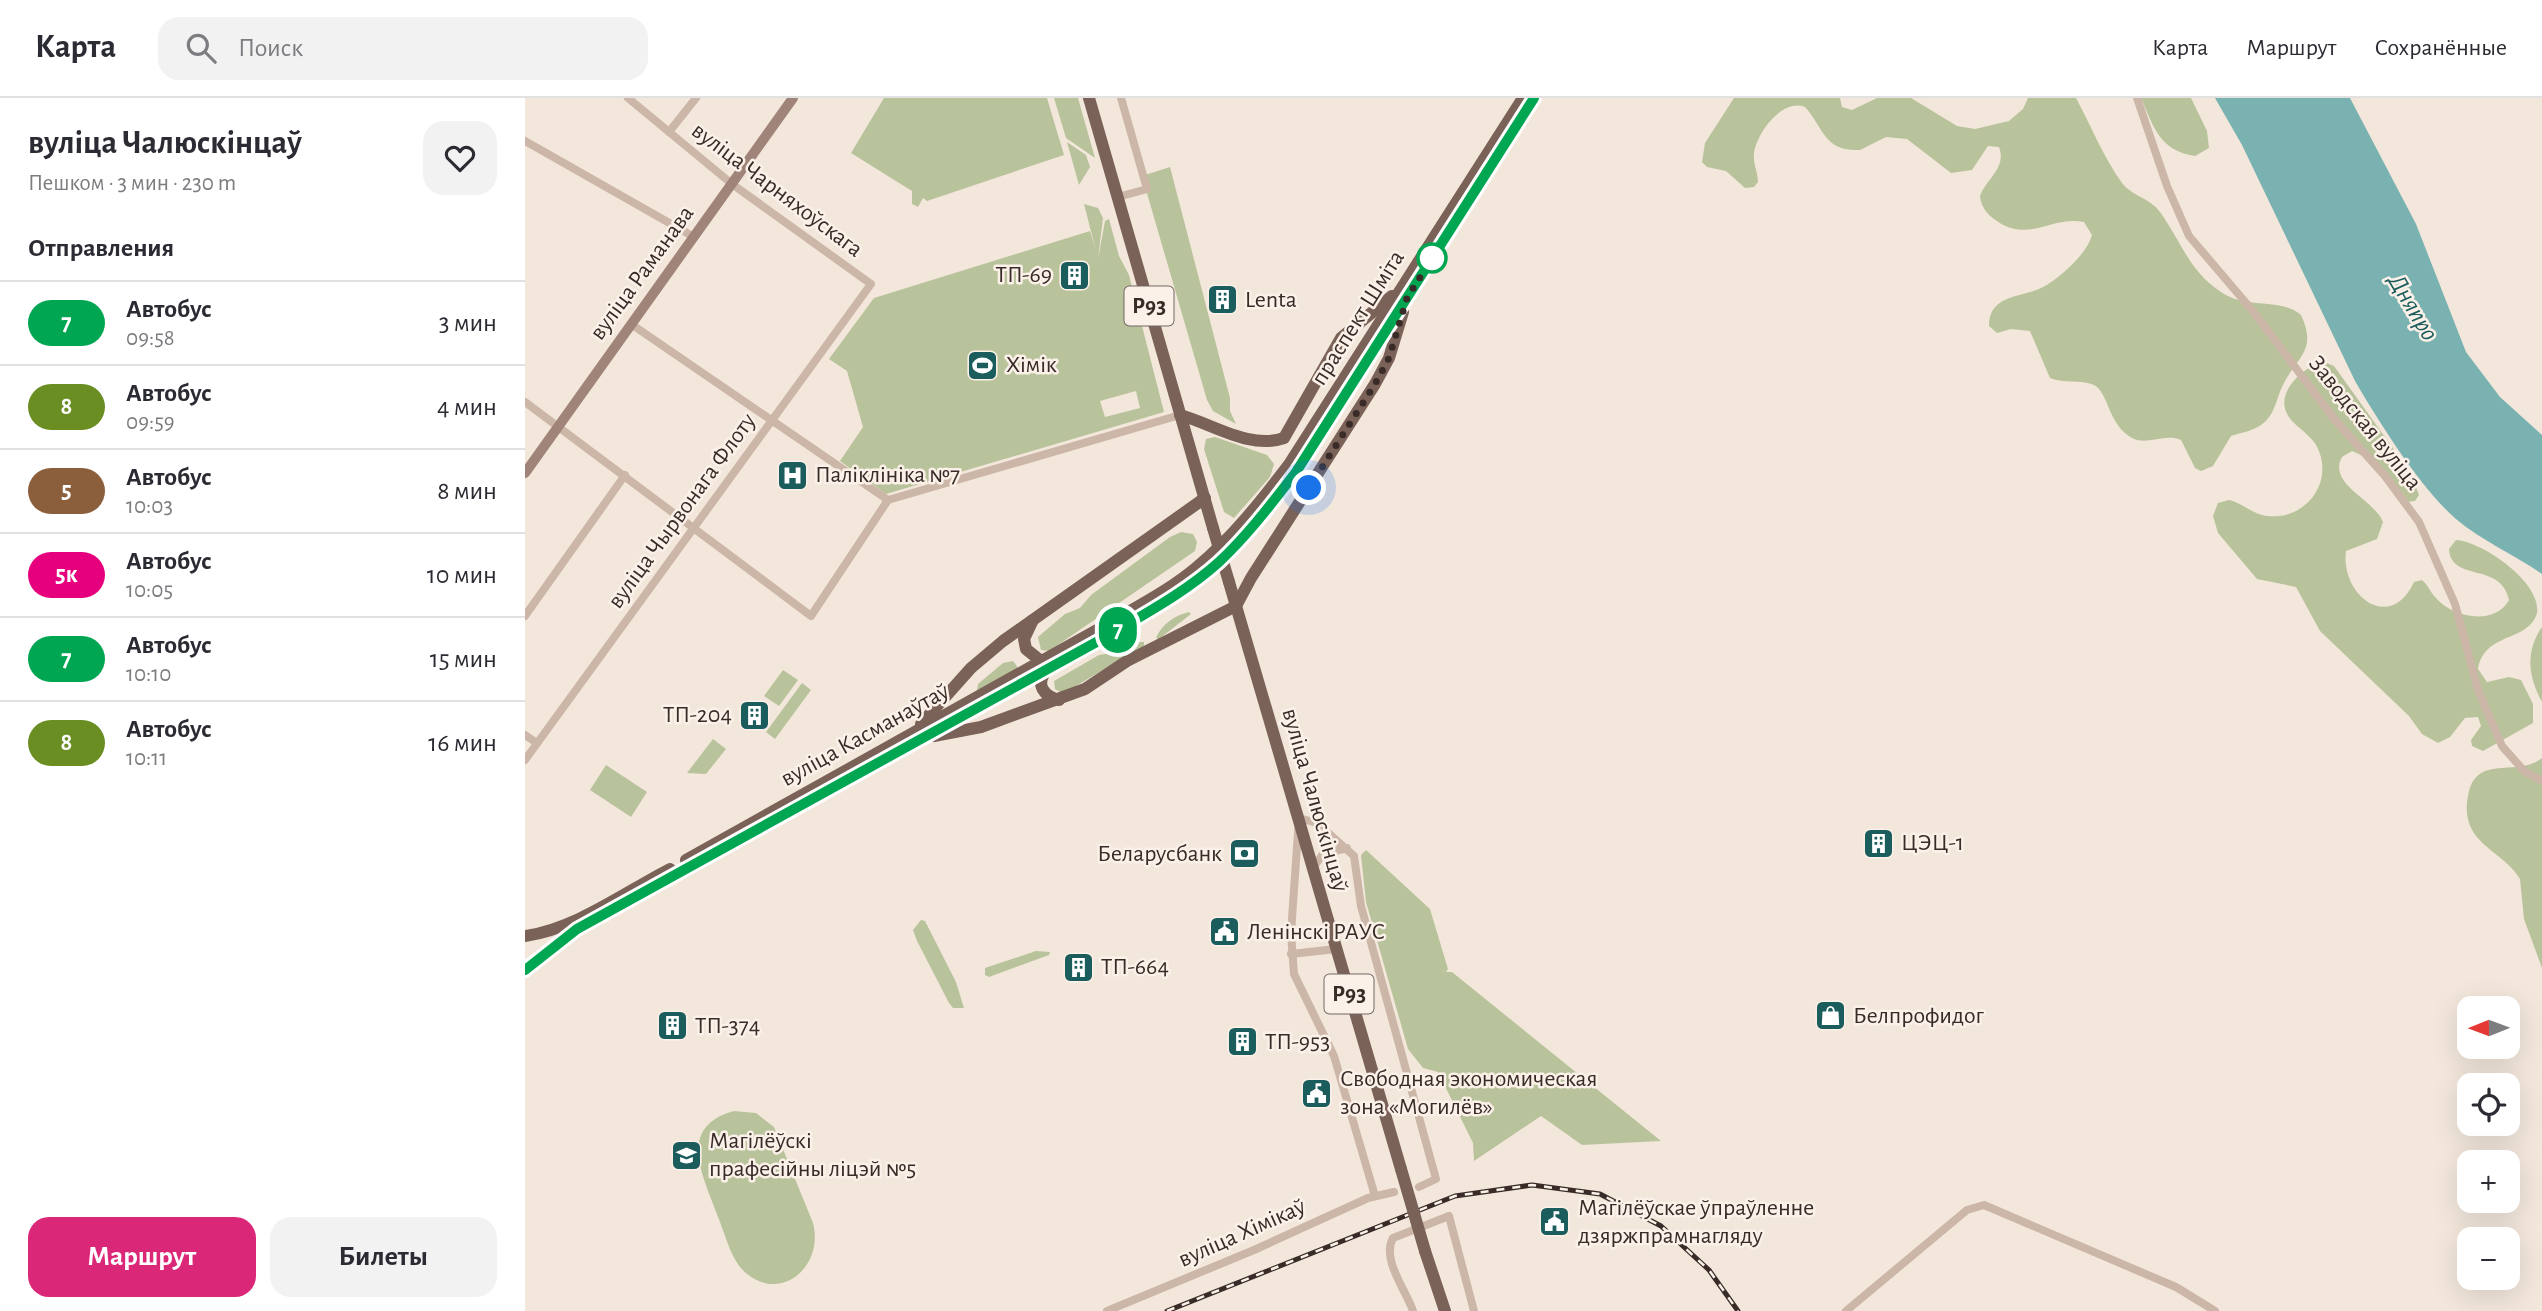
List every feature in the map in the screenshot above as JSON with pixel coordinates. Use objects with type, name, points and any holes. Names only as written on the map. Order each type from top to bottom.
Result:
[{"type":"main road","name":"вуліца Раманава","points":[[525,473],[793,98]]},
{"type":"main road","name":"вуліца Чалюскінцаў","points":[[1089,98],[1336,949],[1445,1311]]},
{"type":"main road","name":"праспект Шміта","points":[[1217,556],[1253,527],[1296,472],[1523,98]]},
{"type":"main road","name":"праспект Шміта","points":[[1403,293],[1534,98]]},
{"type":"main road","points":[[1180,415],[1253,442],[1271,442],[1284,438],[1341,338],[1403,293]]},
{"type":"main road","points":[[919,735],[981,727],[1059,700],[1085,689],[1127,661],[1236,606],[1389,358],[1403,293]]},
{"type":"main road","points":[[919,735],[971,668],[1033,620],[1205,498]]},
{"type":"main road","name":"вуліца Касманаўтаў","points":[[525,936],[557,927],[585,914],[850,776],[919,735],[1166,601],[1217,556]]},
{"type":"main road","points":[[1033,620],[1024,639],[1026,649],[1044,666],[1041,688],[1045,694],[1059,700]]},
{"type":"main road","name":"вуліца Касманаўтаў","points":[[525,970],[577,929],[718,847]]},
{"type":"street","name":"вуліца Чарняхоўскага","points":[[628,98],[732,184],[871,285]]},
{"type":"street","points":[[670,132],[696,98]]},
{"type":"street","points":[[1118,197],[1147,189],[1121,98]]},
{"type":"street","name":"Заводская вуліца","points":[[2137,98],[2167,186],[2189,236],[2252,310],[2335,420],[2385,476],[2419,522],[2455,604],[2478,690],[2502,746],[2525,772],[2542,781]]},
{"type":"street","points":[[525,141],[694,237]]},
{"type":"street","name":"вуліца Чырвонага Флоту","points":[[525,760],[871,285]]},
{"type":"street","points":[[631,324],[888,500]]},
{"type":"street","points":[[525,402],[811,616],[888,500],[1180,415]]},
{"type":"street","points":[[525,616],[625,475]]},
{"type":"street","points":[[525,735],[537,743]]},
{"type":"street","points":[[1375,1196],[1334,1056],[1294,974],[1291,954],[1299,818],[1317,823],[1354,856],[1361,906],[1436,1179],[1419,1187]]},
{"type":"street","points":[[1313,869],[1323,854],[1347,848]]},
{"type":"street","points":[[1291,954],[1336,949]]},
{"type":"street","name":"вуліца Хімікаў","points":[[1107,1311],[1375,1196],[1394,1192]]},
{"type":"street","points":[[1846,1311],[1967,1210],[1984,1205],[2176,1287],[2215,1311]]},
{"type":"street","points":[[1413,1311],[1392,1263],[1389,1244],[1393,1238],[1449,1216],[1474,1311]]},
{"type":"green space","points":[[884,98],[1047,98],[1064,155],[927,201],[923,198],[918,207],[912,204],[912,191],[851,153]]},
{"type":"green space","points":[[1054,98],[1078,98],[1095,158],[1066,138]]},
{"type":"green space","points":[[1734,98],[1840,98],[1842,107],[1852,110],[1877,98],[1911,98],[1957,126],[1975,129],[2009,121],[2023,109],[2028,98],[2076,98],[2103,153],[2122,183],[2160,212],[2201,275],[2231,297],[2283,306],[2301,315],[2307,336],[2304,352],[2284,383],[2266,421],[2254,429],[2231,436],[2213,466],[2201,471],[2195,468],[2181,440],[2137,440],[2124,432],[2113,418],[2103,395],[2094,385],[2050,378],[2030,331],[2011,329],[1997,333],[1989,326],[1994,308],[2001,302],[2035,291],[2057,278],[2085,250],[2092,235],[2084,222],[2060,222],[2028,230],[2006,226],[1994,219],[1983,206],[1980,196],[1998,167],[2001,154],[1999,147],[1988,146],[1972,170],[1951,173],[1907,139],[1886,137],[1860,150],[1839,147],[1826,137],[1805,107],[1796,106],[1779,113],[1765,128],[1754,154],[1758,182],[1754,187],[1745,188],[1726,171],[1707,167],[1702,162],[1705,143]]},
{"type":"green space","points":[[2141,98],[2191,98],[2207,131],[2209,148],[2195,156],[2174,149],[2160,136]]},
{"type":"green space","points":[[1067,142],[1086,155],[1090,167],[1079,185]]},
{"type":"green space","points":[[1170,167],[1230,398],[1230,411],[1236,424],[1213,411],[1207,400],[1142,176]]},
{"type":"green space","name":"Хімік","points":[[1084,204],[1098,208],[1103,218],[1098,259],[1105,221],[1109,219],[1119,256],[1129,275],[1164,412],[886,494],[840,461],[863,427],[847,371],[829,359],[874,298],[1090,231],[1096,251]],"holes":[[[1136,391],[1140,408],[1105,417],[1100,401]]]},
{"type":"green space","points":[[2322,361],[2334,366],[2410,472],[2419,495],[2415,501],[2407,502],[2363,456],[2352,451],[2342,457],[2339,467],[2346,484],[2371,506],[2383,522],[2377,539],[2346,551],[2346,567],[2359,594],[2380,607],[2392,605],[2404,597],[2414,582],[2422,580],[2443,605],[2463,614],[2484,616],[2503,608],[2509,600],[2497,580],[2458,566],[2452,559],[2449,549],[2456,540],[2480,547],[2508,565],[2530,589],[2536,601],[2537,613],[2532,622],[2525,629],[2489,648],[2478,669],[2487,682],[2509,677],[2521,680],[2533,704],[2533,723],[2483,751],[2472,746],[2471,740],[2481,726],[2478,717],[2465,718],[2450,737],[2438,743],[2422,734],[2409,716],[2320,631],[2296,587],[2257,579],[2218,533],[2213,516],[2218,503],[2229,500],[2263,515],[2280,516],[2302,507],[2317,490],[2322,467],[2320,454],[2312,440],[2286,413],[2284,403],[2290,386],[2297,378]]},
{"type":"green space","points":[[1215,437],[1267,455],[1274,464],[1270,477],[1234,518],[1224,512],[1204,449],[1206,439]]},
{"type":"green space","points":[[1181,532],[1193,534],[1197,542],[1195,551],[1049,651],[1041,650],[1038,637],[1065,614],[1080,608],[1091,595],[1170,537]]},
{"type":"green space","points":[[1189,612],[1191,614],[1159,639],[1156,638],[1169,621]]},
{"type":"green space","points":[[2542,627],[2542,702],[2530,664],[2533,645]]},
{"type":"green space","points":[[1144,642],[1144,646],[1074,687],[1062,693],[1055,689],[1054,681],[1099,655],[1118,652]]},
{"type":"green space","points":[[1013,661],[1019,669],[982,691],[977,690],[978,684],[1003,663]]},
{"type":"green space","points":[[783,670],[798,680],[779,706],[764,696]]},
{"type":"green space","points":[[802,683],[811,690],[775,739],[766,732]]},
{"type":"green space","points":[[713,739],[726,749],[706,774],[687,773]]},
{"type":"green space","points":[[2542,758],[2542,968],[2524,919],[2520,879],[2512,868],[2475,834],[2469,823],[2467,809],[2471,785],[2482,773],[2492,769],[2528,765]]},
{"type":"green space","points":[[606,765],[647,792],[631,817],[590,790]]},
{"type":"green space","points":[[1366,850],[1430,909],[1448,969],[1446,972],[1452,972],[1661,1141],[1582,1145],[1541,1116],[1474,1161],[1473,1143],[1438,1072],[1423,1068],[1408,1049],[1366,902],[1361,855]]},
{"type":"green space","points":[[921,920],[925,921],[956,982],[964,1008],[953,1008],[949,1003],[917,941],[913,930]]},
{"type":"green space","points":[[1036,951],[1050,952],[1049,955],[989,977],[985,975],[985,968]]},
{"type":"green space","points":[[734,1111],[756,1113],[774,1127],[813,1223],[813,1252],[807,1265],[798,1275],[787,1281],[774,1284],[761,1282],[741,1269],[729,1248],[701,1171],[699,1141],[705,1129],[716,1119]]},
{"type":"water","name":"Дняпро","points":[[2215,98],[2350,98],[2416,224],[2466,352],[2500,397],[2542,435],[2542,574],[2456,519],[2429,491],[2401,454],[2355,381],[2242,145]]},
{"type":"railway","points":[[1167,1311],[1455,1196],[1532,1185],[1600,1194],[1661,1226],[1709,1270],[1738,1311]]},
{"type":"bus line","name":"7","points":[[525,970],[555,943],[577,929],[1111,634],[1166,601],[1219,562],[1253,527],[1296,472],[1534,98]]},
{"type":"place","name":"ТП-69","points":[[1075,275]]},
{"type":"place","name":"Lenta","points":[[1222,300]]},
{"type":"place","name":"Хімік","points":[[983,365]]},
{"type":"place","name":"Паліклініка №7","points":[[792,475]]},
{"type":"place","name":"ТП-204","points":[[755,715]]},
{"type":"place","name":"ЦЭЦ-1","points":[[1878,843]]},
{"type":"place","name":"Беларусбанк","points":[[1245,854]]},
{"type":"place","name":"Ленінскі РАУС","points":[[1224,932]]},
{"type":"place","name":"ТП-664","points":[[1078,967]]},
{"type":"place","name":"Белпрофидог","points":[[1830,1016]]},
{"type":"place","name":"ТП-374","points":[[672,1026]]},
{"type":"place","name":"ТП-953","points":[[1242,1042]]},
{"type":"place","name":"Свободная экономическая зона «Могилёв»","points":[[1317,1093]]},
{"type":"place","name":"Магілёўскі прафесійны ліцэй №5","points":[[686,1155]]},
{"type":"place","name":"Магілёўскае ўпраўленне дзяржпрамнагляду","points":[[1555,1222]]},
{"type":"route","points":[[1309,488],[1389,358],[1407,298],[1434,255],[1432,258]]}]
